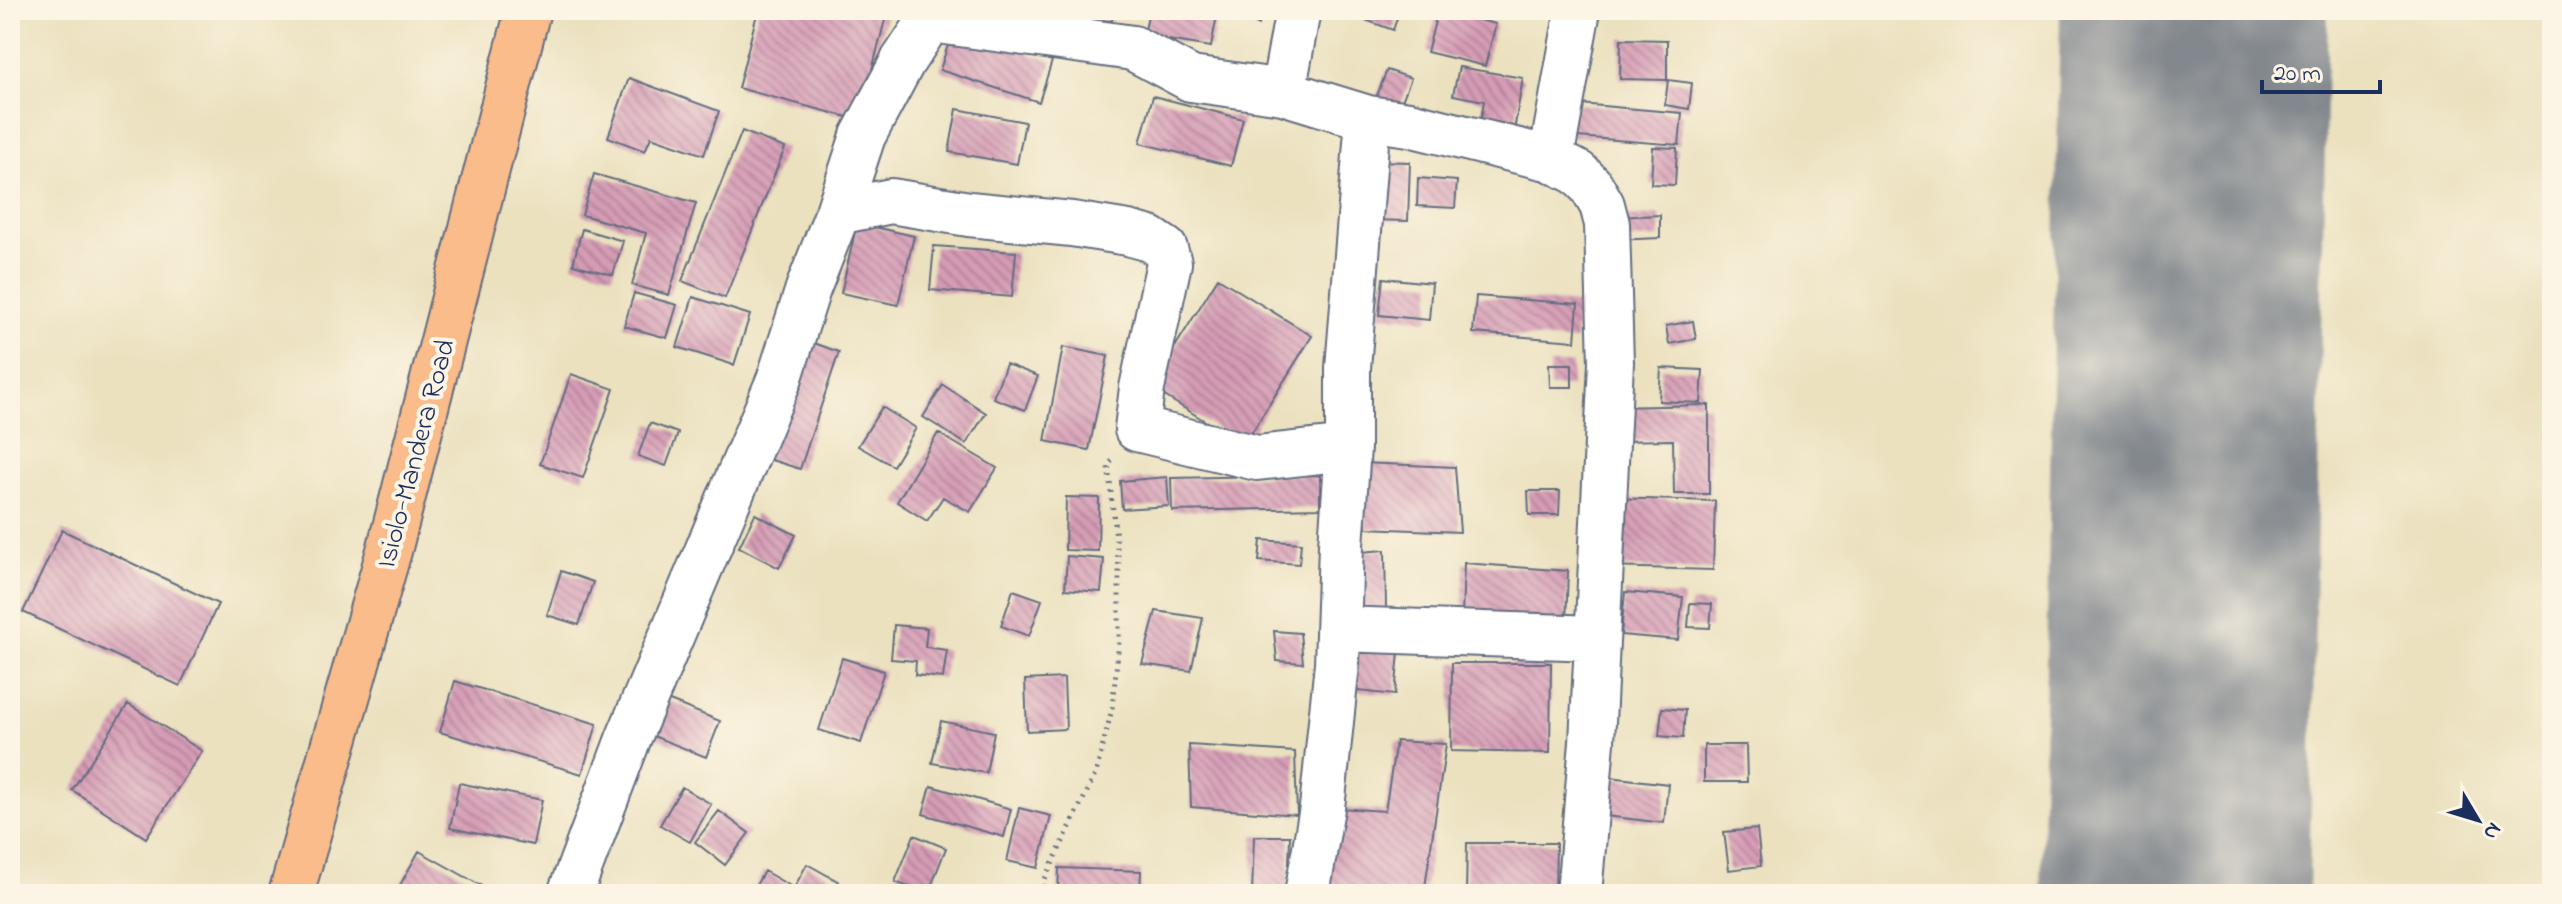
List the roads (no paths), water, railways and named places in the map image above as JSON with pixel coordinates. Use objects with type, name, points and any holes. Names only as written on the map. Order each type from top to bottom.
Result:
[{"type":"highway","name":"Isiolo-Mandera Road","points":[[291,894],[389,551],[528,10]]},
{"type":"street","points":[[1283,92],[1298,10]]},
{"type":"street","points":[[1551,159],[1578,10]]},
{"type":"street","points":[[570,894],[629,737],[779,380],[863,136],[903,61],[934,15],[1133,48],[1191,79],[1283,92],[1368,118],[1425,127],[1551,159],[1578,173],[1591,186],[1602,205],[1607,224],[1611,363],[1592,742],[1579,894]]},
{"type":"street","points":[[1307,894],[1322,808],[1339,629],[1348,448],[1348,368],[1368,118]]},
{"type":"street","points":[[838,212],[891,201],[969,214],[1072,224],[1150,239],[1165,249],[1169,263],[1142,388],[1137,429],[1257,458],[1348,448]]},
{"type":"street","points":[[1339,629],[1597,638]]}]
